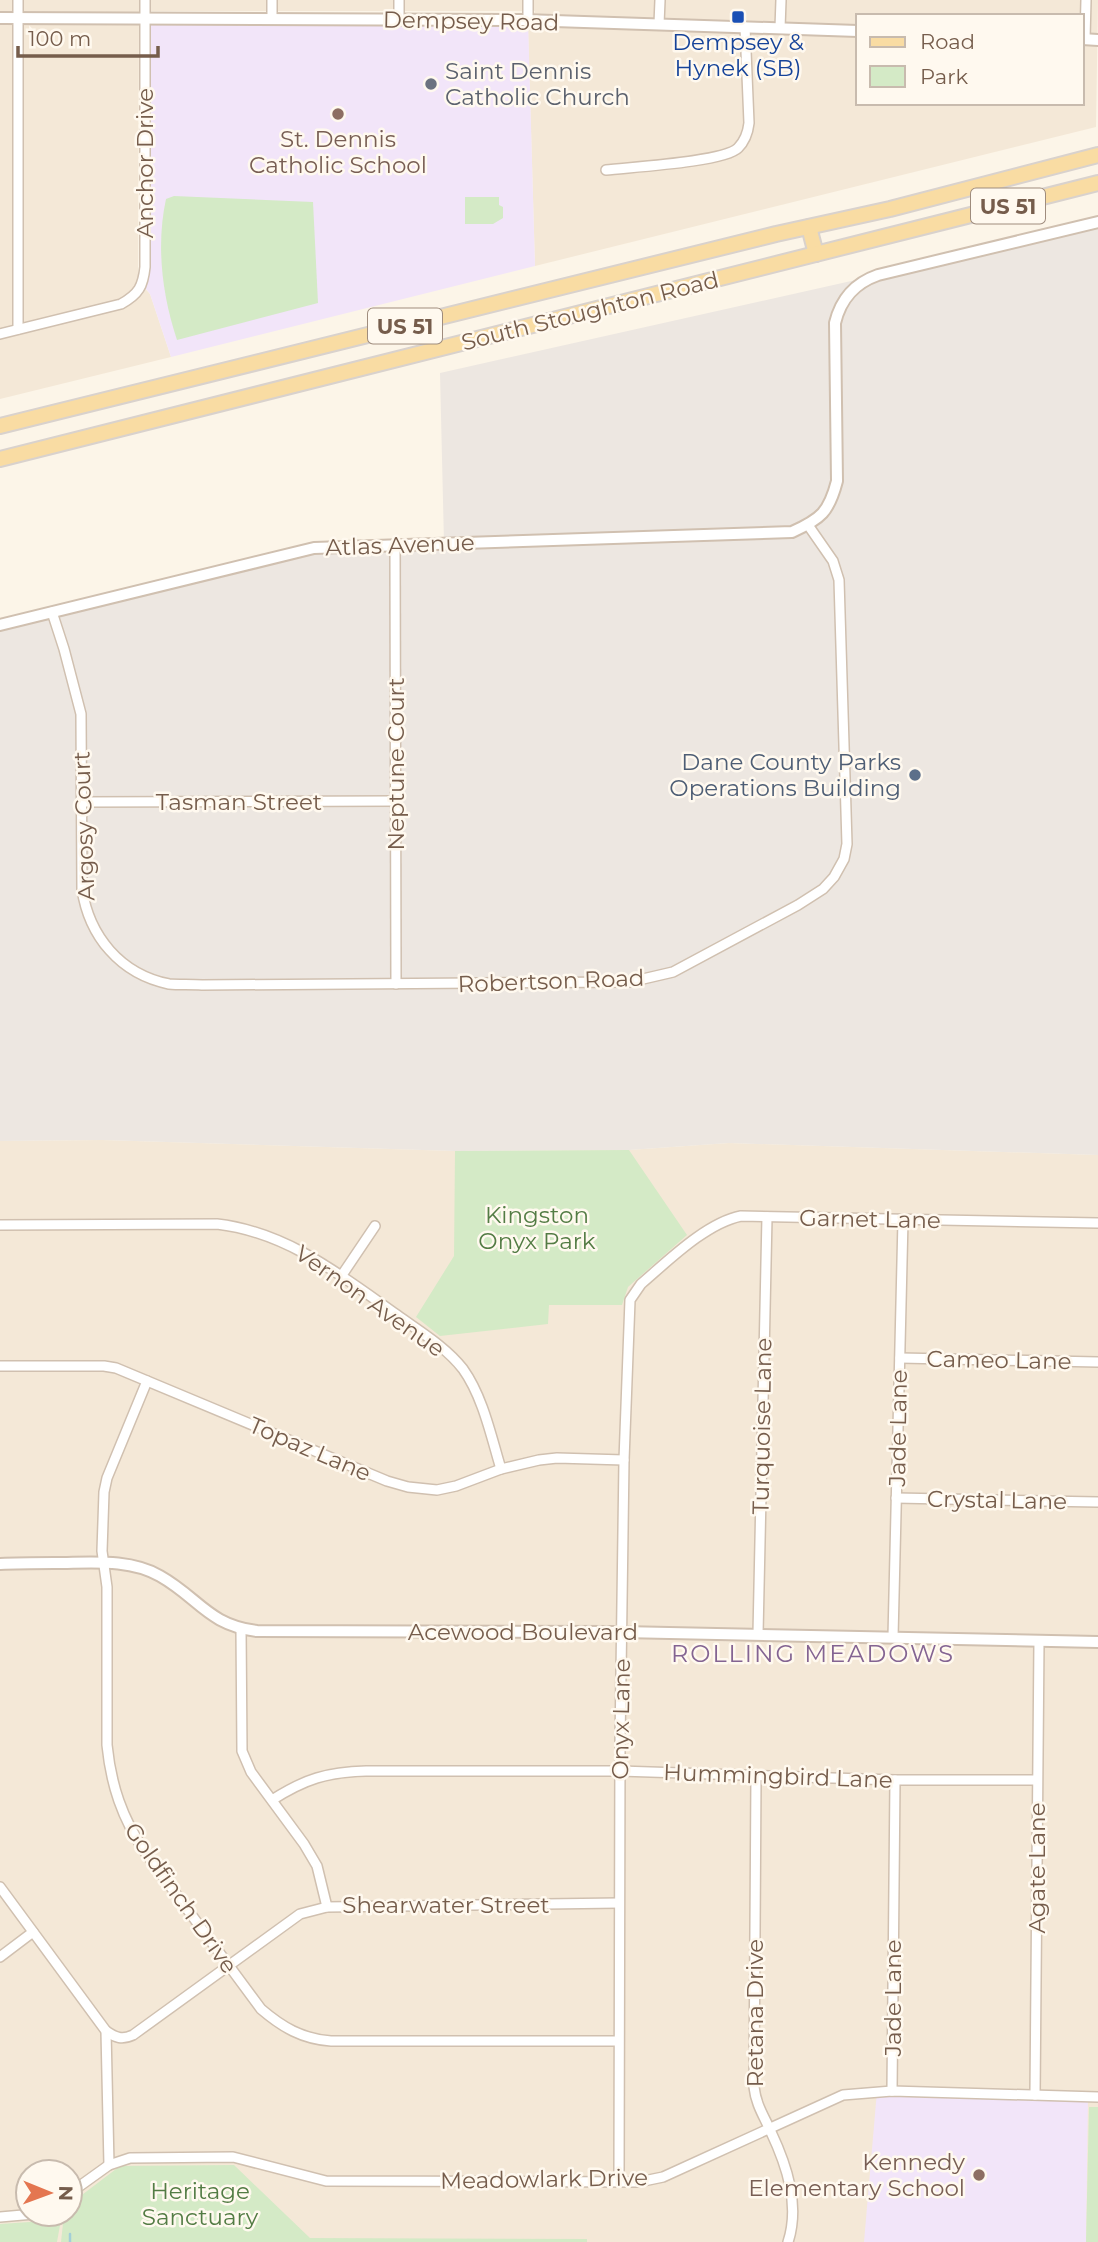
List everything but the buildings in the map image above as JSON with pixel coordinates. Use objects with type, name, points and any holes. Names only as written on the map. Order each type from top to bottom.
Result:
[{"type":"main road","name":"South Stoughton Road","points":[[0,426],[890,209],[1098,153]]},
{"type":"main road","name":"South Stoughton Road","points":[[0,462],[1098,183]]},
{"type":"main road","points":[[809,227],[816,254]]},
{"type":"street","points":[[0,334],[18,329],[18,0]]},
{"type":"street","name":"Anchor Drive","points":[[18,329],[121,304],[134,297],[142,284],[145,267],[145,0]]},
{"type":"street","points":[[272,0],[272,19]]},
{"type":"street","points":[[399,0],[399,20]]},
{"type":"street","points":[[528,0],[528,20]]},
{"type":"street","points":[[659,23],[660,0]]},
{"type":"street","points":[[780,28],[781,0]]},
{"type":"street","points":[[1086,0],[1084,39],[1098,40]]},
{"type":"street","name":"Dempsey Road","points":[[0,18],[528,20],[856,31]]},
{"type":"street","points":[[606,170],[717,157],[738,148],[748,132],[749,123],[745,27]]},
{"type":"street","points":[[808,525],[821,517],[832,502],[837,481],[835,323],[842,302],[855,287],[878,275],[1098,222]]},
{"type":"street","name":"Atlas Avenue","points":[[0,625],[308,549],[395,544],[777,534],[792,532],[808,525]]},
{"type":"street","name":"Robertson Road","points":[[396,984],[648,980],[673,972],[798,905],[827,886],[841,866],[846,844],[839,580],[833,561],[808,525]]},
{"type":"street","name":"Neptune Court","points":[[395,544],[396,984]]},
{"type":"street","name":"Argosy Court","points":[[52,612],[81,714],[82,889],[85,908],[97,936],[108,949],[121,963],[140,974],[169,984],[396,984]]},
{"type":"street","name":"Tasman Street","points":[[82,802],[396,801]]},
{"type":"street","name":"Garnet Lane","points":[[659,1269],[723,1221],[741,1216],[1098,1223]]},
{"type":"street","name":"Turquoise Lane","points":[[758,1634],[767,1217]]},
{"type":"street","name":"Jade Lane","points":[[893,1637],[903,1220]]},
{"type":"street","name":"Vernon Avenue","points":[[0,1224],[228,1226],[293,1245],[342,1275],[454,1359],[478,1395],[501,1469]]},
{"type":"street","points":[[342,1275],[375,1226]]},
{"type":"street","name":"Onyx Lane","points":[[619,2180],[624,1460],[631,1300],[641,1284],[659,1269]]},
{"type":"street","name":"Cameo Lane","points":[[900,1358],[1098,1363]]},
{"type":"street","name":"Topaz Lane","points":[[0,1366],[116,1368],[387,1481],[427,1490],[456,1486],[501,1469],[557,1458],[624,1460]]},
{"type":"street","name":"Goldfinch Drive","points":[[147,1381],[107,1478],[102,1512],[102,1551],[107,1587],[107,1745],[111,1779],[128,1827],[261,2009],[282,2027],[315,2040],[618,2041]]},
{"type":"street","name":"Crystal Lane","points":[[896,1498],[1098,1502]]},
{"type":"street","name":"Acewood Boulevard","points":[[3,1562],[104,1562],[132,1565],[160,1576],[218,1620],[241,1629],[257,1631],[622,1632],[1098,1642]]},
{"type":"street","points":[[241,1629],[242,1751],[247,1766],[317,1866],[327,1907]]},
{"type":"street","name":"Agate Lane","points":[[1035,2095],[1039,1641]]},
{"type":"street","name":"Hummingbird Lane","points":[[272,1800],[295,1785],[340,1771],[620,1770],[895,1780],[1037,1780]]},
{"type":"street","name":"Retana Drive","points":[[756,1776],[755,2102],[769,2127],[790,2181],[793,2214],[788,2242]]},
{"type":"street","name":"Jade Lane","points":[[892,2091],[895,1780]]},
{"type":"street","points":[[0,1887],[106,2031],[109,2165]]},
{"type":"street","name":"Shearwater Street","points":[[106,2031],[117,2038],[133,2035],[300,1914],[327,1907],[619,1903]]},
{"type":"street","points":[[0,1957],[33,1932]]},
{"type":"street","name":"Meadowlark Drive","points":[[84,2183],[109,2165],[130,2158],[233,2157],[326,2181],[639,2182],[663,2177],[843,2095],[892,2091],[1098,2097]]},
{"type":"shaded area","points":[[0,0],[1098,0],[1096,127],[535,266],[528,28],[535,11],[139,11],[138,281],[150,294],[171,357],[0,399]]},
{"type":"shaded area","name":"St. Dennis Catholic School","points":[[145,18],[528,20],[535,266],[171,357],[150,294],[142,284]]},
{"type":"shaded area","points":[[1098,222],[1098,1155],[729,1143],[629,1150],[455,1151],[102,1140],[0,1141],[0,625],[308,549],[444,543],[440,373],[878,275]]},
{"type":"shaded area","name":"ROLLING MEADOWS","points":[[102,1140],[455,1151],[629,1150],[729,1143],[1098,1155],[1098,2242],[0,2242],[0,1141]]},
{"type":"shaded area","name":"Kennedy Elementary School","points":[[877,2091],[1088,2097],[1086,2242],[864,2242]]},
{"type":"green space","points":[[174,196],[313,202],[318,303],[177,340],[164,288],[161,252],[166,199]]},
{"type":"green space","points":[[465,197],[499,197],[503,218],[493,224],[465,224]]},
{"type":"green space","name":"Kingston Onyx Park","points":[[629,1150],[687,1235],[628,1287],[622,1305],[549,1305],[548,1324],[440,1336],[416,1317],[454,1256],[455,1151]]},
{"type":"green space","points":[[1089,2107],[1098,2107],[1098,2242],[1086,2242]]},
{"type":"green space","name":"Heritage Sanctuary","points":[[234,2165],[310,2238],[587,2239],[587,2242],[61,2242],[62,2228],[84,2228],[84,2193],[120,2166]]},
{"type":"green space","points":[[14,2223],[14,2228],[60,2228],[57,2242],[0,2242],[0,2224]]},
{"type":"waterway","points":[[70,2234],[70,2242]]},
{"type":"place","name":"Dempsey & Hynek (SB)","points":[[738,17]]},
{"type":"place","name":"Saint Dennis Catholic Church","points":[[431,84]]},
{"type":"place","name":"St. Dennis Catholic School","points":[[338,114]]},
{"type":"place","name":"Dane County Parks Operations Building","points":[[915,775]]},
{"type":"place","name":"Kennedy Elementary School","points":[[979,2175]]},
{"type":"district","name":"ROLLING MEADOWS","points":[[813,1653]]}]
